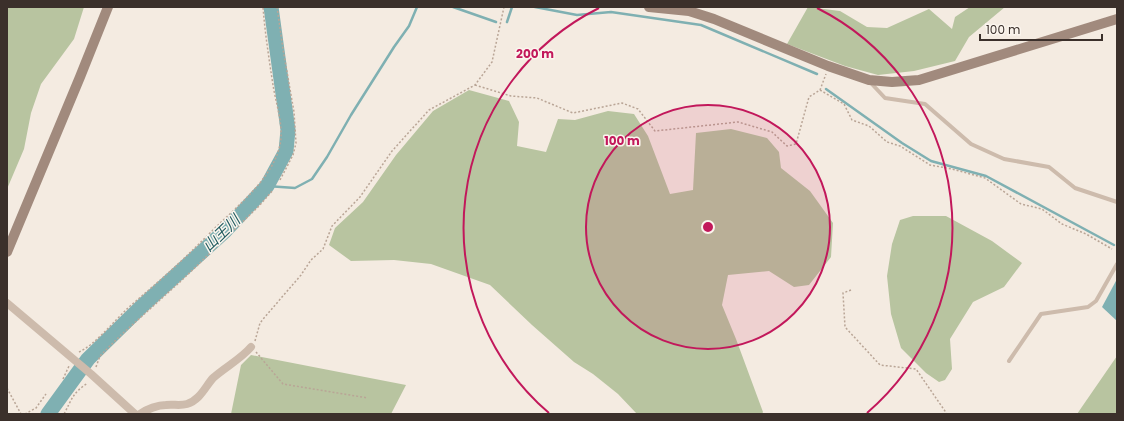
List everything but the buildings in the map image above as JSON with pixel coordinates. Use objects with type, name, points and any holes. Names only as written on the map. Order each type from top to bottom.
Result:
[{"type":"street","points":[[7,252],[86,64],[108,7]]},
{"type":"street","points":[[649,7],[689,11],[714,19],[828,66],[869,80],[892,82],[919,80],[1117,20]]},
{"type":"street","points":[[7,303],[92,375],[135,414]]},
{"type":"street","points":[[140,414],[165,405],[181,405],[192,402],[214,377],[247,352],[251,347]]},
{"type":"lane","points":[[869,80],[885,98],[925,104],[970,144],[1004,159],[1049,167],[1075,188],[1117,202]]},
{"type":"lane","points":[[1009,361],[1041,314],[1088,307],[1096,301],[1117,264]]},
{"type":"path","points":[[64,379],[73,355],[89,346],[120,315],[178,264],[257,186],[266,175],[275,159],[280,142],[280,126],[263,7]]},
{"type":"path","points":[[277,7],[294,112],[296,143],[293,155],[280,180]]},
{"type":"path","points":[[368,398],[283,384],[251,347],[255,341],[260,323],[301,275],[311,260],[323,248],[332,226],[360,197],[392,151],[429,110],[475,85],[492,62],[504,7]]},
{"type":"path","points":[[475,85],[511,96],[537,98],[573,113],[622,103],[638,109],[655,131],[738,122],[772,132],[787,146],[796,144],[809,97],[820,90],[828,66]]},
{"type":"path","points":[[820,90],[844,104],[852,120],[869,126],[887,142],[900,146],[930,164],[985,178],[1021,204],[1042,209],[1062,224],[1086,234],[1112,249]]},
{"type":"path","points":[[64,414],[75,392],[88,383],[100,356],[121,335],[187,276],[259,206],[273,190]]},
{"type":"path","points":[[851,290],[843,294],[845,327],[880,365],[916,370],[947,414]]},
{"type":"path","points":[[7,388],[21,414]]},
{"type":"path","points":[[25,414],[36,408],[46,394]]},
{"type":"green space","points":[[7,7],[84,7],[74,39],[41,84],[31,113],[24,149],[7,189]]},
{"type":"green space","points":[[808,7],[840,11],[867,27],[887,28],[929,9],[952,29],[955,17],[970,7],[1005,7],[969,37],[955,61],[914,71],[878,75],[845,66],[787,44]]},
{"type":"green space","points":[[469,90],[509,101],[519,122],[517,146],[546,152],[558,119],[575,120],[608,111],[634,114],[648,136],[670,194],[693,190],[696,133],[731,129],[767,138],[779,152],[781,168],[810,191],[833,223],[831,257],[809,285],[794,287],[769,271],[728,275],[722,305],[763,412],[762,414],[637,414],[618,394],[593,374],[574,362],[490,285],[431,264],[394,260],[351,261],[329,245],[335,228],[363,202],[396,155],[433,111]]},
{"type":"green space","points":[[913,216],[946,216],[992,241],[1022,263],[1004,287],[973,302],[950,339],[952,369],[945,380],[939,382],[926,373],[901,348],[891,314],[887,276],[892,244],[900,220]]},
{"type":"green space","points":[[251,355],[406,385],[391,414],[231,414],[241,365]]},
{"type":"green space","points":[[1117,356],[1117,414],[1077,414]]},
{"type":"water","points":[[1117,279],[1117,321],[1102,307]]},
{"type":"waterway","name":"山王川","points":[[48,414],[88,359],[141,307],[225,231],[267,186],[286,151],[288,130],[271,7]]},
{"type":"waterway","points":[[267,186],[295,188],[312,179],[394,47],[409,26],[417,7]]},
{"type":"waterway","points":[[453,7],[496,22]]},
{"type":"waterway","points":[[507,22],[512,7]]},
{"type":"waterway","points":[[535,7],[577,15],[611,12],[701,25],[817,74]]},
{"type":"waterway","points":[[826,89],[902,143],[931,161],[986,176],[1114,245]]}]
